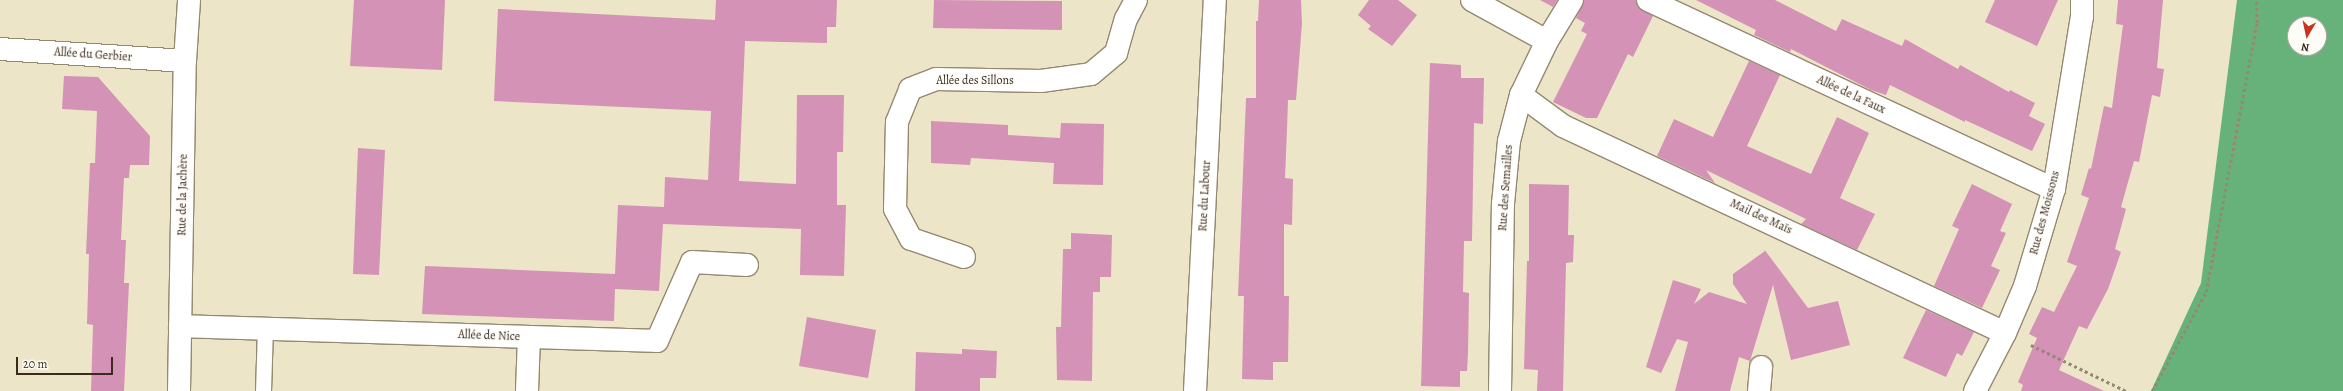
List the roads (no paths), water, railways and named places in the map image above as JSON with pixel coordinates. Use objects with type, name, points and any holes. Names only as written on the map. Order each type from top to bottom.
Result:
[{"type":"street","name":"Rue de la Jachère","points":[[179,391],[185,61],[189,0]]},
{"type":"street","name":"Allée des Sillons","points":[[964,257],[911,239],[895,209],[897,122],[910,89],[936,79],[1041,82],[1091,74],[1116,53],[1126,18],[1136,0]]},
{"type":"street","name":"Rue du Labour","points":[[1195,391],[1215,0]]},
{"type":"street","points":[[1472,0],[1547,40]]},
{"type":"street","name":"Rue des Semailles","points":[[1500,391],[1503,204],[1509,141],[1521,95],[1547,40],[1572,0]]},
{"type":"street","name":"Allée de la Faux","points":[[1648,0],[2054,190]]},
{"type":"street","name":"Rue des Moissons","points":[[1975,391],[2005,333],[2024,286],[2054,190],[2082,17],[2082,0]]},
{"type":"street","name":"Allée du Gerbier","points":[[0,50],[185,61]]},
{"type":"street","name":"Mail des Maïs","points":[[1521,95],[1563,126],[2005,333]]},
{"type":"street","name":"Allée de Nice","points":[[180,326],[658,341],[692,262],[748,265]]},
{"type":"street","points":[[528,337],[528,391]]},
{"type":"street","points":[[1759,391],[1761,367]]},
{"type":"lane","points":[[263,391],[265,329]]}]
